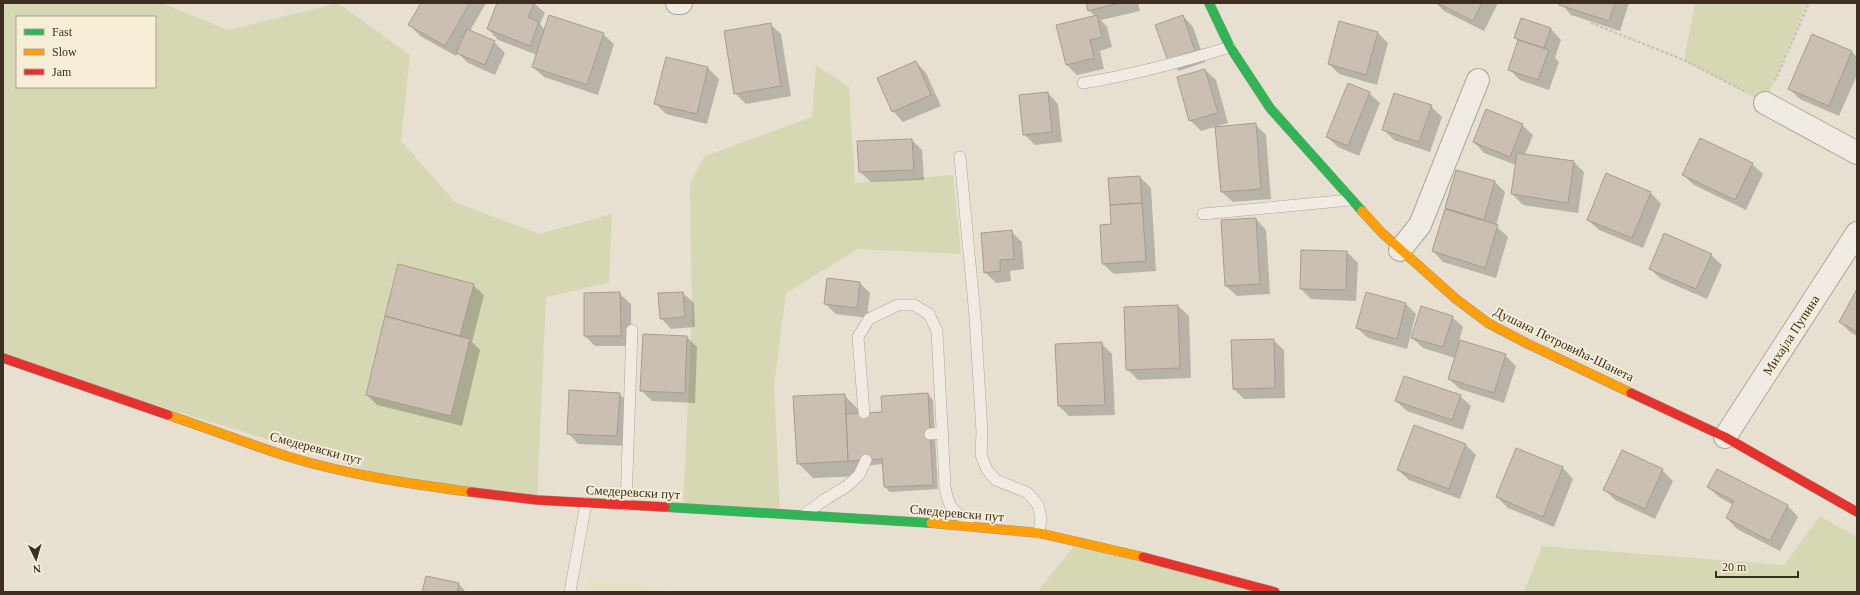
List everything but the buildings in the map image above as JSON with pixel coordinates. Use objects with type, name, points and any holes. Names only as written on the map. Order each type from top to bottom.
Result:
[{"type":"main road","name":"Душана Петровића-Шанета","points":[[1209,3],[1230,47],[1270,108],[1350,200],[1400,250],[1456,299],[1488,323],[1528,344],[1725,437],[1857,512]]},
{"type":"main road","name":"Смедеревски пут","points":[[3,358],[287,456],[361,474],[416,485],[537,500],[982,527],[1039,534],[1078,541],[1275,592]]},
{"type":"street","points":[[1400,250],[1420,225],[1478,80]]},
{"type":"street","points":[[1765,103],[1857,153]]},
{"type":"street","name":"Михајла Пупина","points":[[1725,437],[1857,233]]},
{"type":"lane","points":[[1083,83],[1127,76],[1185,61],[1230,47]]},
{"type":"lane","points":[[960,157],[975,316],[982,432],[981,455],[987,470],[996,480],[1028,493],[1038,505],[1041,518],[1039,534]]},
{"type":"lane","points":[[1204,214],[1350,200]]},
{"type":"lane","points":[[864,413],[858,337],[870,319],[898,305],[914,305],[929,314],[938,331],[944,433],[945,486],[947,500],[956,514],[982,527]]},
{"type":"lane","points":[[626,505],[632,330]]},
{"type":"lane","points":[[930,434],[944,433]]},
{"type":"lane","points":[[804,515],[824,500],[847,486],[859,475],[866,460]]},
{"type":"lane","points":[[570,592],[586,503]]},
{"type":"path","points":[[1591,24],[1684,60],[1765,103],[1809,3]]},
{"type":"shaded area","points":[[589,580],[696,592],[587,592]]},
{"type":"green space","points":[[3,3],[161,3],[228,30],[338,3],[410,55],[401,141],[455,202],[539,234],[612,214],[609,283],[546,297],[537,500],[416,485],[3,358]]},
{"type":"green space","points":[[1695,3],[1807,3],[1765,103],[1684,60]]},
{"type":"green space","points":[[816,65],[849,87],[855,183],[953,175],[961,254],[858,249],[786,293],[774,386],[780,514],[683,508],[692,314],[690,183],[705,156],[812,117]]},
{"type":"green space","points":[[1820,516],[1857,537],[1857,592],[1524,592],[1542,546],[1784,565]]},
{"type":"green space","points":[[1078,541],[1275,592],[1037,592]]},
{"type":"traffic: fast","points":[[1209,3],[1230,47],[1270,108],[1362,211]]},
{"type":"traffic: fast","points":[[665,507],[931,523]]},
{"type":"traffic: slow","points":[[1362,211],[1381,232],[1456,299],[1488,323],[1528,344],[1631,393]]},
{"type":"traffic: slow","points":[[168,415],[286,456],[331,468],[377,478],[471,492]]},
{"type":"traffic: slow","points":[[931,523],[1039,533],[1143,557]]},
{"type":"traffic: jam","points":[[3,358],[168,415]]},
{"type":"traffic: jam","points":[[1631,393],[1725,437],[1857,512]]},
{"type":"traffic: jam","points":[[471,492],[537,500],[665,507]]},
{"type":"traffic: jam","points":[[1143,557],[1275,592]]}]
